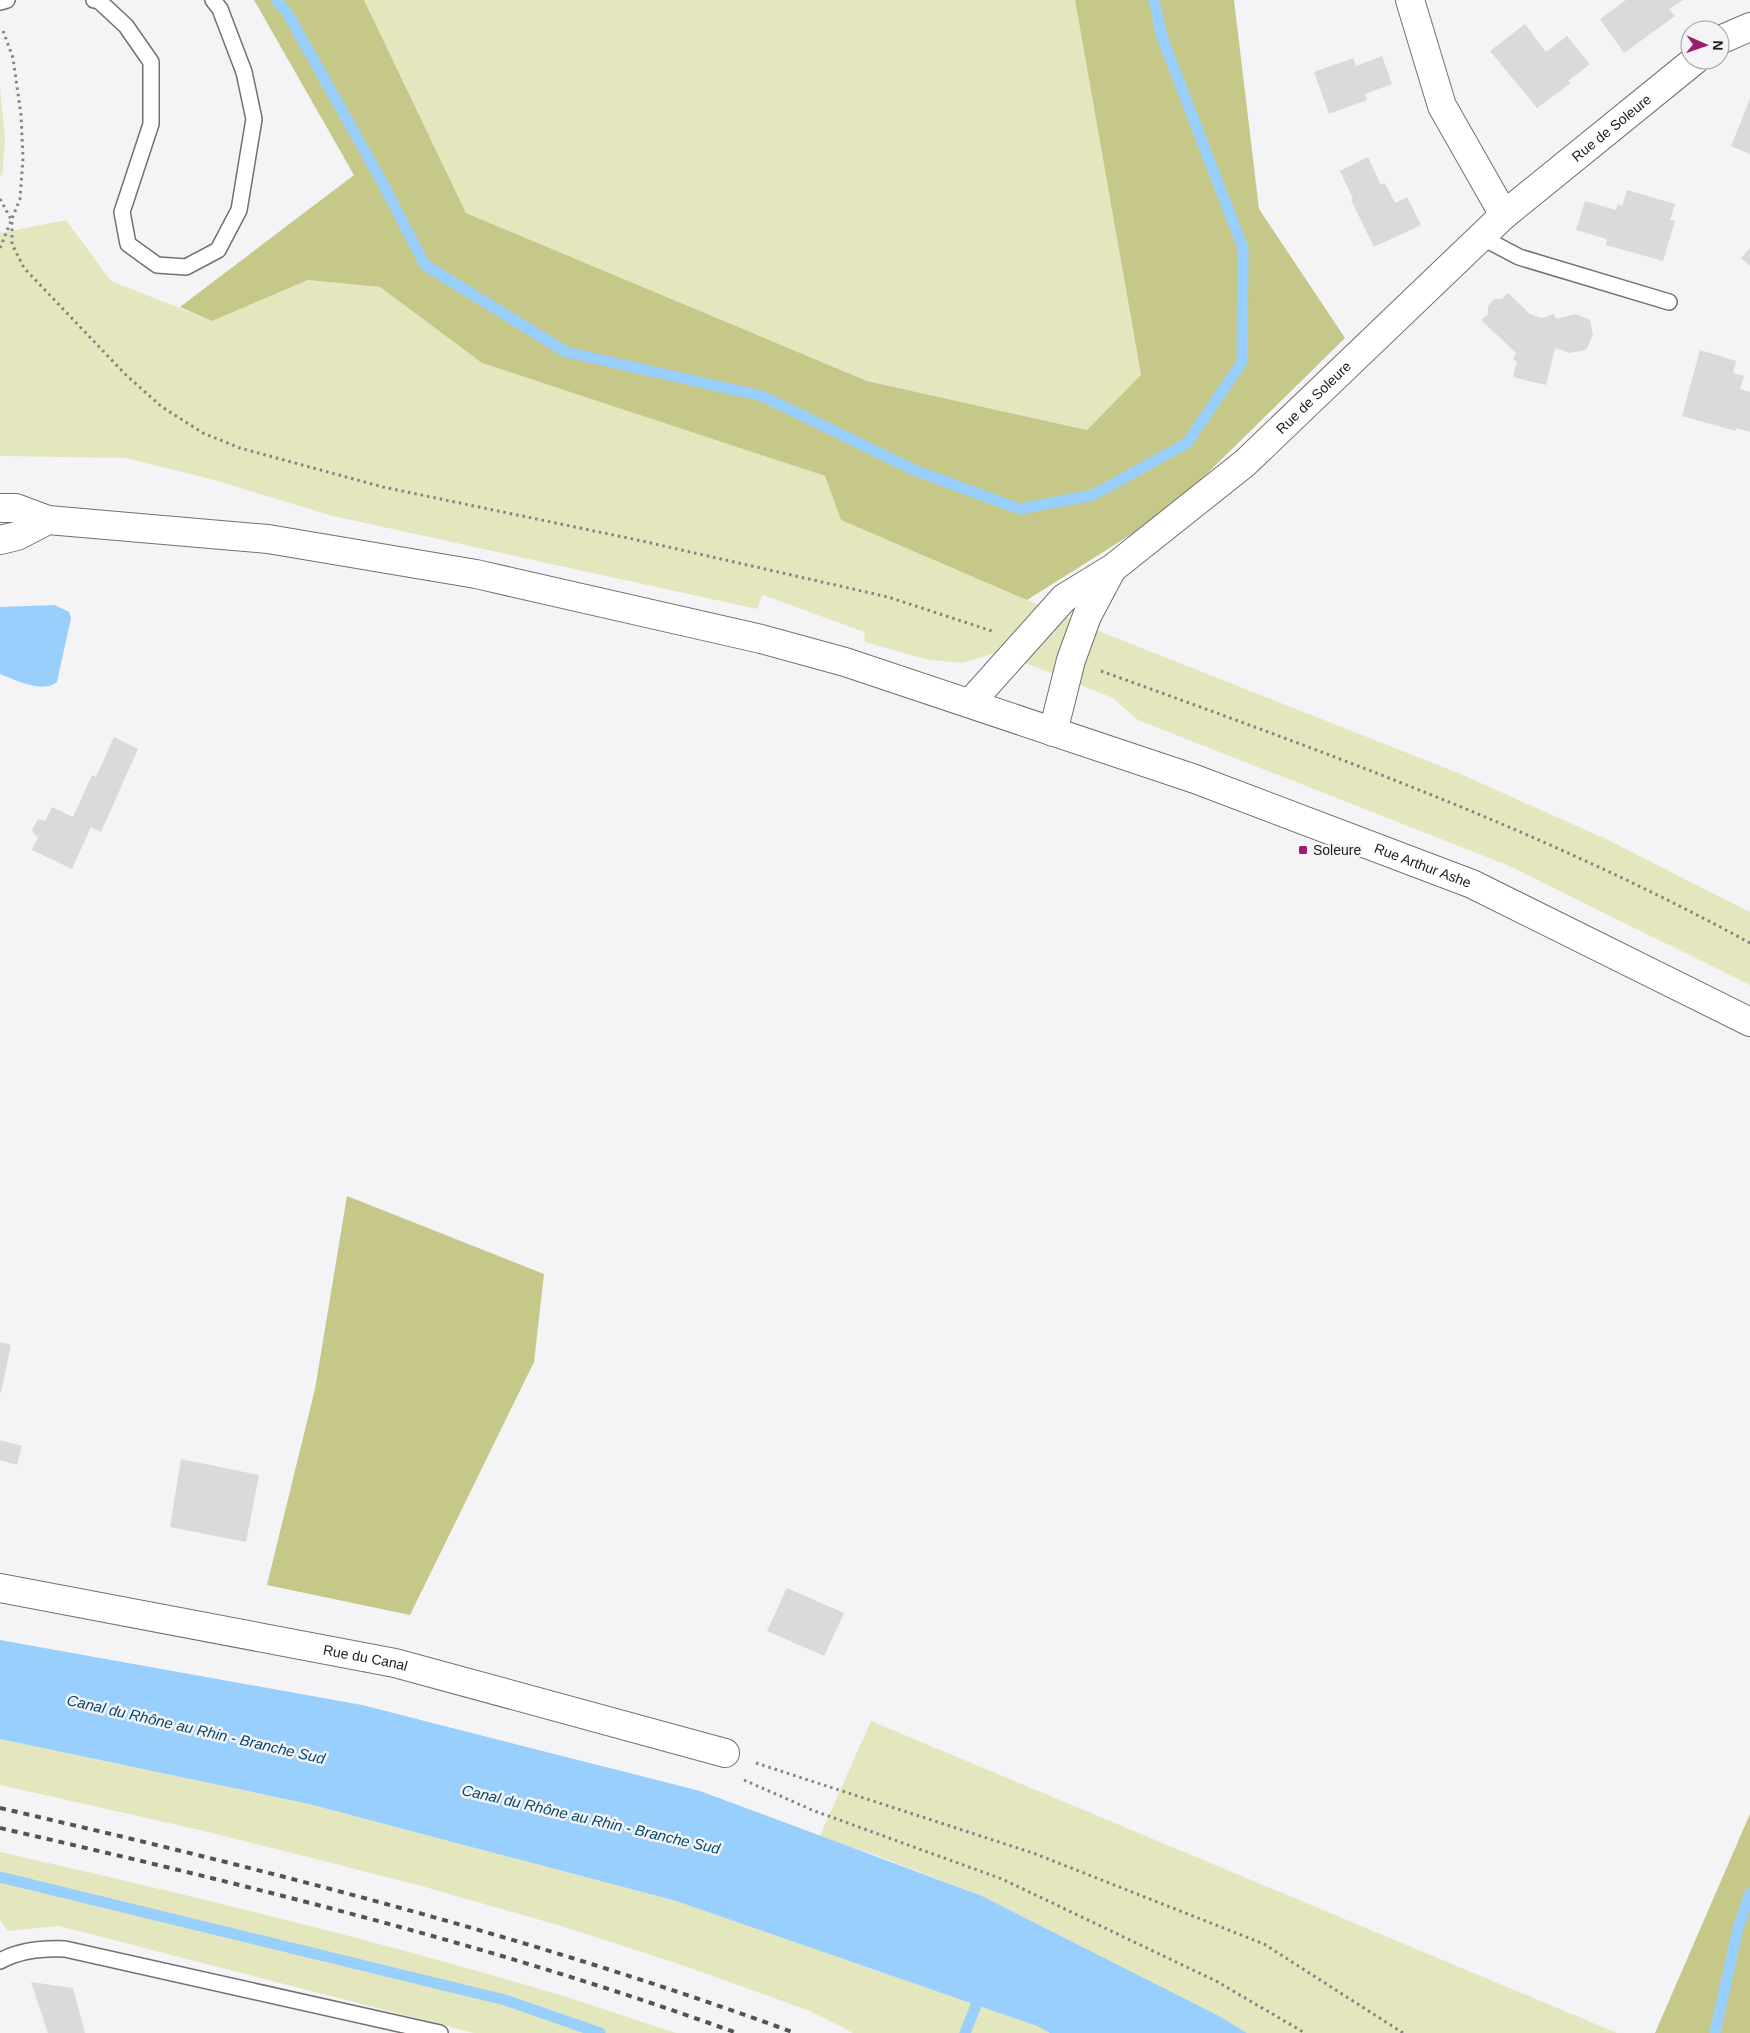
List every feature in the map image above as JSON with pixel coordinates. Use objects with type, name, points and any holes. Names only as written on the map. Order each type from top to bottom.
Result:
[{"type":"street","points":[[1410,0],[1442,106],[1504,215]]},
{"type":"street","points":[[1730,36],[1750,27]]},
{"type":"street","name":"Rue de Soleure","points":[[970,703],[1064,598],[1113,568],[1246,463],[1504,215],[1683,70]]},
{"type":"street","name":"Rue Arthur Ashe","points":[[0,508],[16,508],[48,520],[268,539],[476,574],[761,639],[845,662],[1195,779],[1472,884],[1750,1022]]},
{"type":"street","points":[[0,540],[17,536],[48,520]]},
{"type":"street","name":"Rue de Soleure","points":[[1053,732],[1070,660],[1087,616],[1113,568]]},
{"type":"street","name":"Rue du Canal","points":[[0,1588],[395,1662],[725,1753]]},
{"type":"lane","points":[[0,2],[7,0]]},
{"type":"lane","points":[[94,0],[99,1],[126,26],[151,62],[151,124],[122,212],[128,244],[157,265],[186,267],[218,250],[239,210],[254,118],[244,72],[220,9],[213,0]]},
{"type":"lane","points":[[1481,237],[1520,257],[1669,302]]},
{"type":"lane","points":[[0,1961],[11,1955],[32,1950],[46,1948],[65,1949],[440,2033]]},
{"type":"path","points":[[0,24],[13,58],[21,115],[23,158],[20,199],[0,248]]},
{"type":"path","points":[[0,199],[12,221],[12,244],[24,268],[126,375],[162,407],[203,433],[240,448],[383,487],[642,540],[888,597],[1025,642]]},
{"type":"path","points":[[1070,660],[1277,734],[1484,815],[1628,881],[1750,943]]},
{"type":"path","points":[[725,1753],[745,1782],[812,1810],[1002,1879],[1216,1980],[1305,2033]]},
{"type":"path","points":[[725,1753],[1033,1853],[1264,1944],[1403,2033]]},
{"type":"green space","points":[[254,0],[364,0],[466,213],[867,381],[1087,430],[1141,375],[1075,0],[1234,0],[1259,209],[1345,338],[1170,510],[1027,600],[841,520],[825,476],[482,363],[380,287],[308,280],[212,321],[180,307],[354,175]]},
{"type":"green space","points":[[364,0],[1075,0],[1141,376],[1087,430],[867,381],[466,213]]},
{"type":"green space","points":[[0,87],[5,140],[2,177],[0,173]]},
{"type":"green space","points":[[66,220],[111,281],[212,321],[308,280],[380,287],[482,363],[825,476],[841,520],[1106,634],[1458,773],[1606,839],[1750,912],[1750,985],[1507,865],[1138,720],[1113,698],[998,652],[963,663],[929,660],[865,642],[864,632],[763,595],[757,609],[333,516],[207,478],[126,458],[0,456],[0,233]]},
{"type":"green space","points":[[347,1196],[544,1274],[534,1362],[410,1615],[267,1585],[315,1389]]},
{"type":"green space","points":[[871,1721],[1617,2033],[1247,2033],[1219,2016],[982,1896],[870,1853],[819,1838]]},
{"type":"green space","points":[[0,1739],[309,1804],[676,1901],[1037,2026],[1050,2033],[853,2033],[810,2011],[676,1963],[561,1926],[425,1887],[328,1862],[200,1830],[0,1785]]},
{"type":"green space","points":[[1750,1814],[1750,2033],[1655,2033]]},
{"type":"green space","points":[[0,1852],[136,1883],[341,1934],[560,1995],[676,2033],[474,2033],[59,1926],[8,1931],[0,1920]]},
{"type":"water","points":[[55,605],[69,612],[71,618],[57,682],[44,687],[29,685],[0,674],[0,607]]},
{"type":"water","name":"Canal du Rhône au Rhin - Branche Sud","points":[[0,1640],[362,1705],[700,1791],[982,1896],[1219,2016],[1247,2033],[1050,2033],[1037,2026],[676,1901],[309,1804],[0,1739]]},
{"type":"building","points":[[1626,0],[1683,0],[1669,9],[1675,16],[1624,53],[1600,19]]},
{"type":"building","points":[[1525,24],[1546,52],[1567,36],[1590,64],[1568,81],[1571,83],[1537,108],[1490,51]]},
{"type":"building","points":[[1382,56],[1392,84],[1365,94],[1367,100],[1329,114],[1314,72],[1353,58],[1356,66]]},
{"type":"building","points":[[1750,99],[1750,154],[1731,146]]},
{"type":"building","points":[[1368,157],[1381,185],[1385,183],[1395,203],[1407,197],[1421,225],[1374,247],[1351,200],[1353,199],[1340,171]]},
{"type":"building","points":[[1627,190],[1675,204],[1670,220],[1675,221],[1663,261],[1606,245],[1607,239],[1576,230],[1585,201],[1616,210],[1618,204],[1622,206]]},
{"type":"building","points":[[1750,248],[1750,266],[1741,258]]},
{"type":"building","points":[[1508,293],[1530,314],[1541,318],[1554,314],[1556,319],[1576,314],[1590,320],[1593,335],[1586,350],[1570,353],[1555,348],[1546,385],[1513,377],[1517,361],[1513,360],[1516,353],[1481,320],[1488,314],[1488,306],[1494,299],[1502,299]]},
{"type":"building","points":[[1700,350],[1736,361],[1733,373],[1744,376],[1740,389],[1750,392],[1750,432],[1736,428],[1736,431],[1682,416]]},
{"type":"building","points":[[114,737],[138,749],[101,832],[91,827],[72,869],[32,850],[38,837],[32,830],[38,819],[45,821],[52,807],[73,817],[92,775],[96,777]]},
{"type":"building","points":[[0,1342],[11,1345],[1,1393],[0,1393]]},
{"type":"building","points":[[0,1440],[22,1446],[17,1465],[0,1460]]},
{"type":"building","points":[[181,1459],[259,1475],[246,1542],[170,1527]]},
{"type":"building","points":[[787,1588],[844,1613],[824,1656],[767,1631]]},
{"type":"building","points":[[31,1982],[73,1988],[85,2033],[48,2033]]},
{"type":"waterway","points":[[276,0],[288,14],[381,180],[425,265],[566,352],[762,396],[914,470],[1020,509],[1093,495],[1187,443],[1242,362],[1243,248],[1162,37],[1154,0]]},
{"type":"waterway","points":[[0,1877],[505,2000],[600,2033]]},
{"type":"waterway","points":[[1715,2033],[1738,1928],[1750,1893]]},
{"type":"waterway","points":[[965,2033],[981,1993]]},
{"type":"railway","points":[[0,1808],[301,1881],[501,1936],[599,1966],[795,2033]]},
{"type":"railway","points":[[0,1828],[372,1919],[555,1972],[737,2033]]},
{"type":"place","name":"Soleure","points":[[1303,850]]}]
